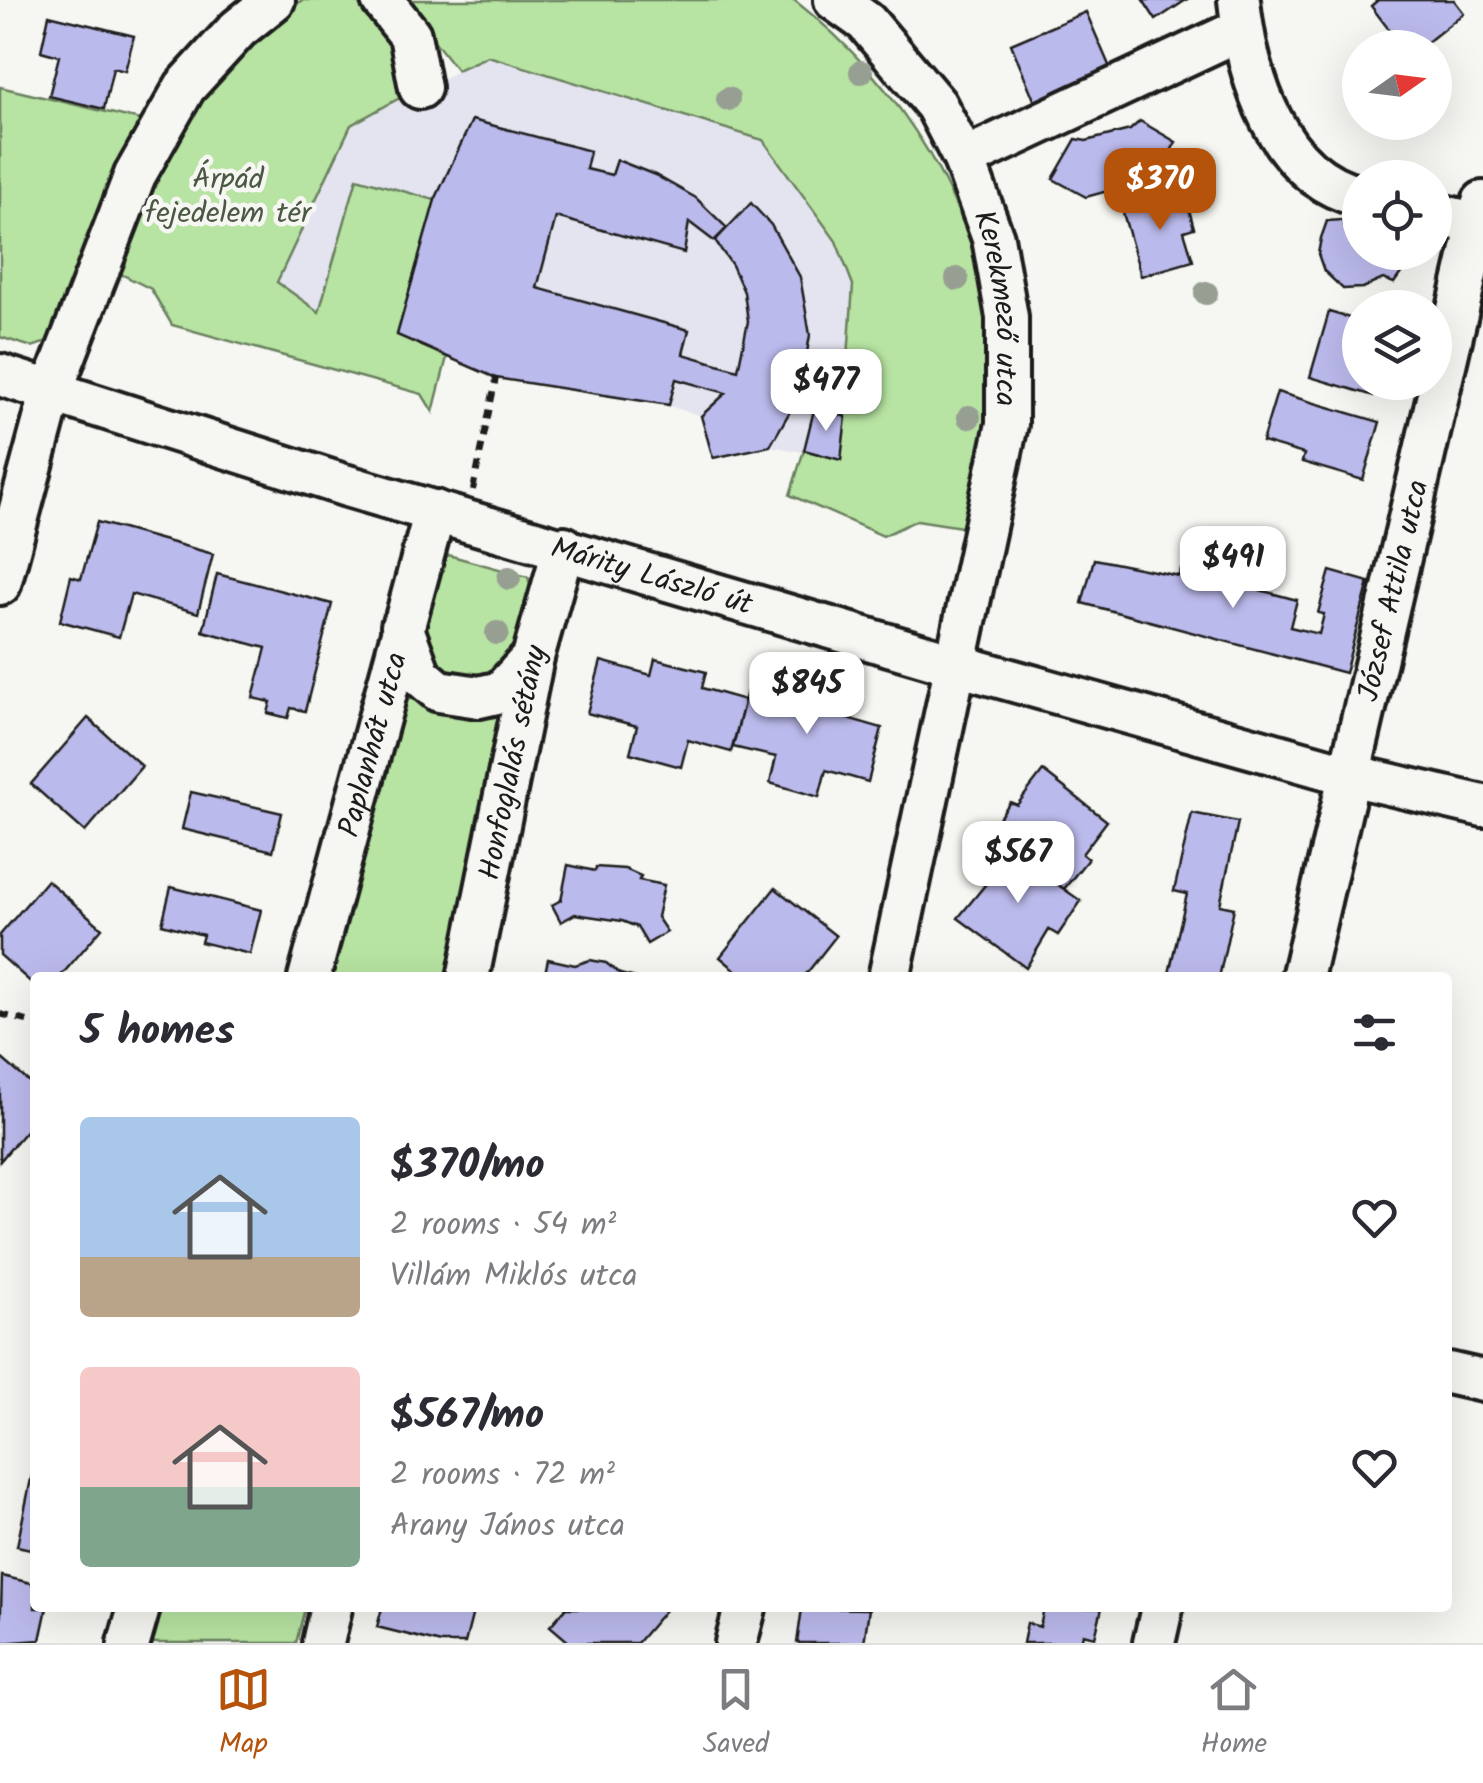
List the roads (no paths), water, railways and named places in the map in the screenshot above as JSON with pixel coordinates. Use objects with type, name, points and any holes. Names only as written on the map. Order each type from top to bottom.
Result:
[{"type":"street","points":[[0,584],[52,390],[135,175],[185,86],[238,29],[274,0]]},
{"type":"street","points":[[382,0],[410,35],[420,88]]},
{"type":"street","name":"Kerekmező utca","points":[[835,0],[866,22],[936,104],[964,160],[993,238],[1007,317],[1007,424],[889,972]]},
{"type":"street","points":[[964,160],[1240,15],[1273,128],[1301,166],[1333,190],[1342,192]]},
{"type":"street","points":[[1452,214],[1481,213]]},
{"type":"street","name":"József Attila utca","points":[[1303,972],[1346,774],[1481,213]]},
{"type":"street","name":"Márity László út","points":[[0,375],[272,463],[956,665],[1346,774],[1483,806]]},
{"type":"street","name":"Paplanhát utca","points":[[311,972],[402,626],[450,514]]},
{"type":"street","name":"Honfoglalás sétány","points":[[469,972],[532,657],[564,547]]},
{"type":"street","points":[[402,626],[420,675],[440,691],[479,697],[501,692],[532,657]]},
{"type":"street","points":[[1452,1374],[1483,1381]]},
{"type":"street","points":[[129,1643],[138,1612]]},
{"type":"street","points":[[323,1643],[330,1612]]},
{"type":"street","points":[[736,1643],[744,1612]]},
{"type":"street","points":[[1154,1643],[1161,1612]]},
{"type":"park label","name":"Árpád fejedelem tér","points":[[228,195]]}]
